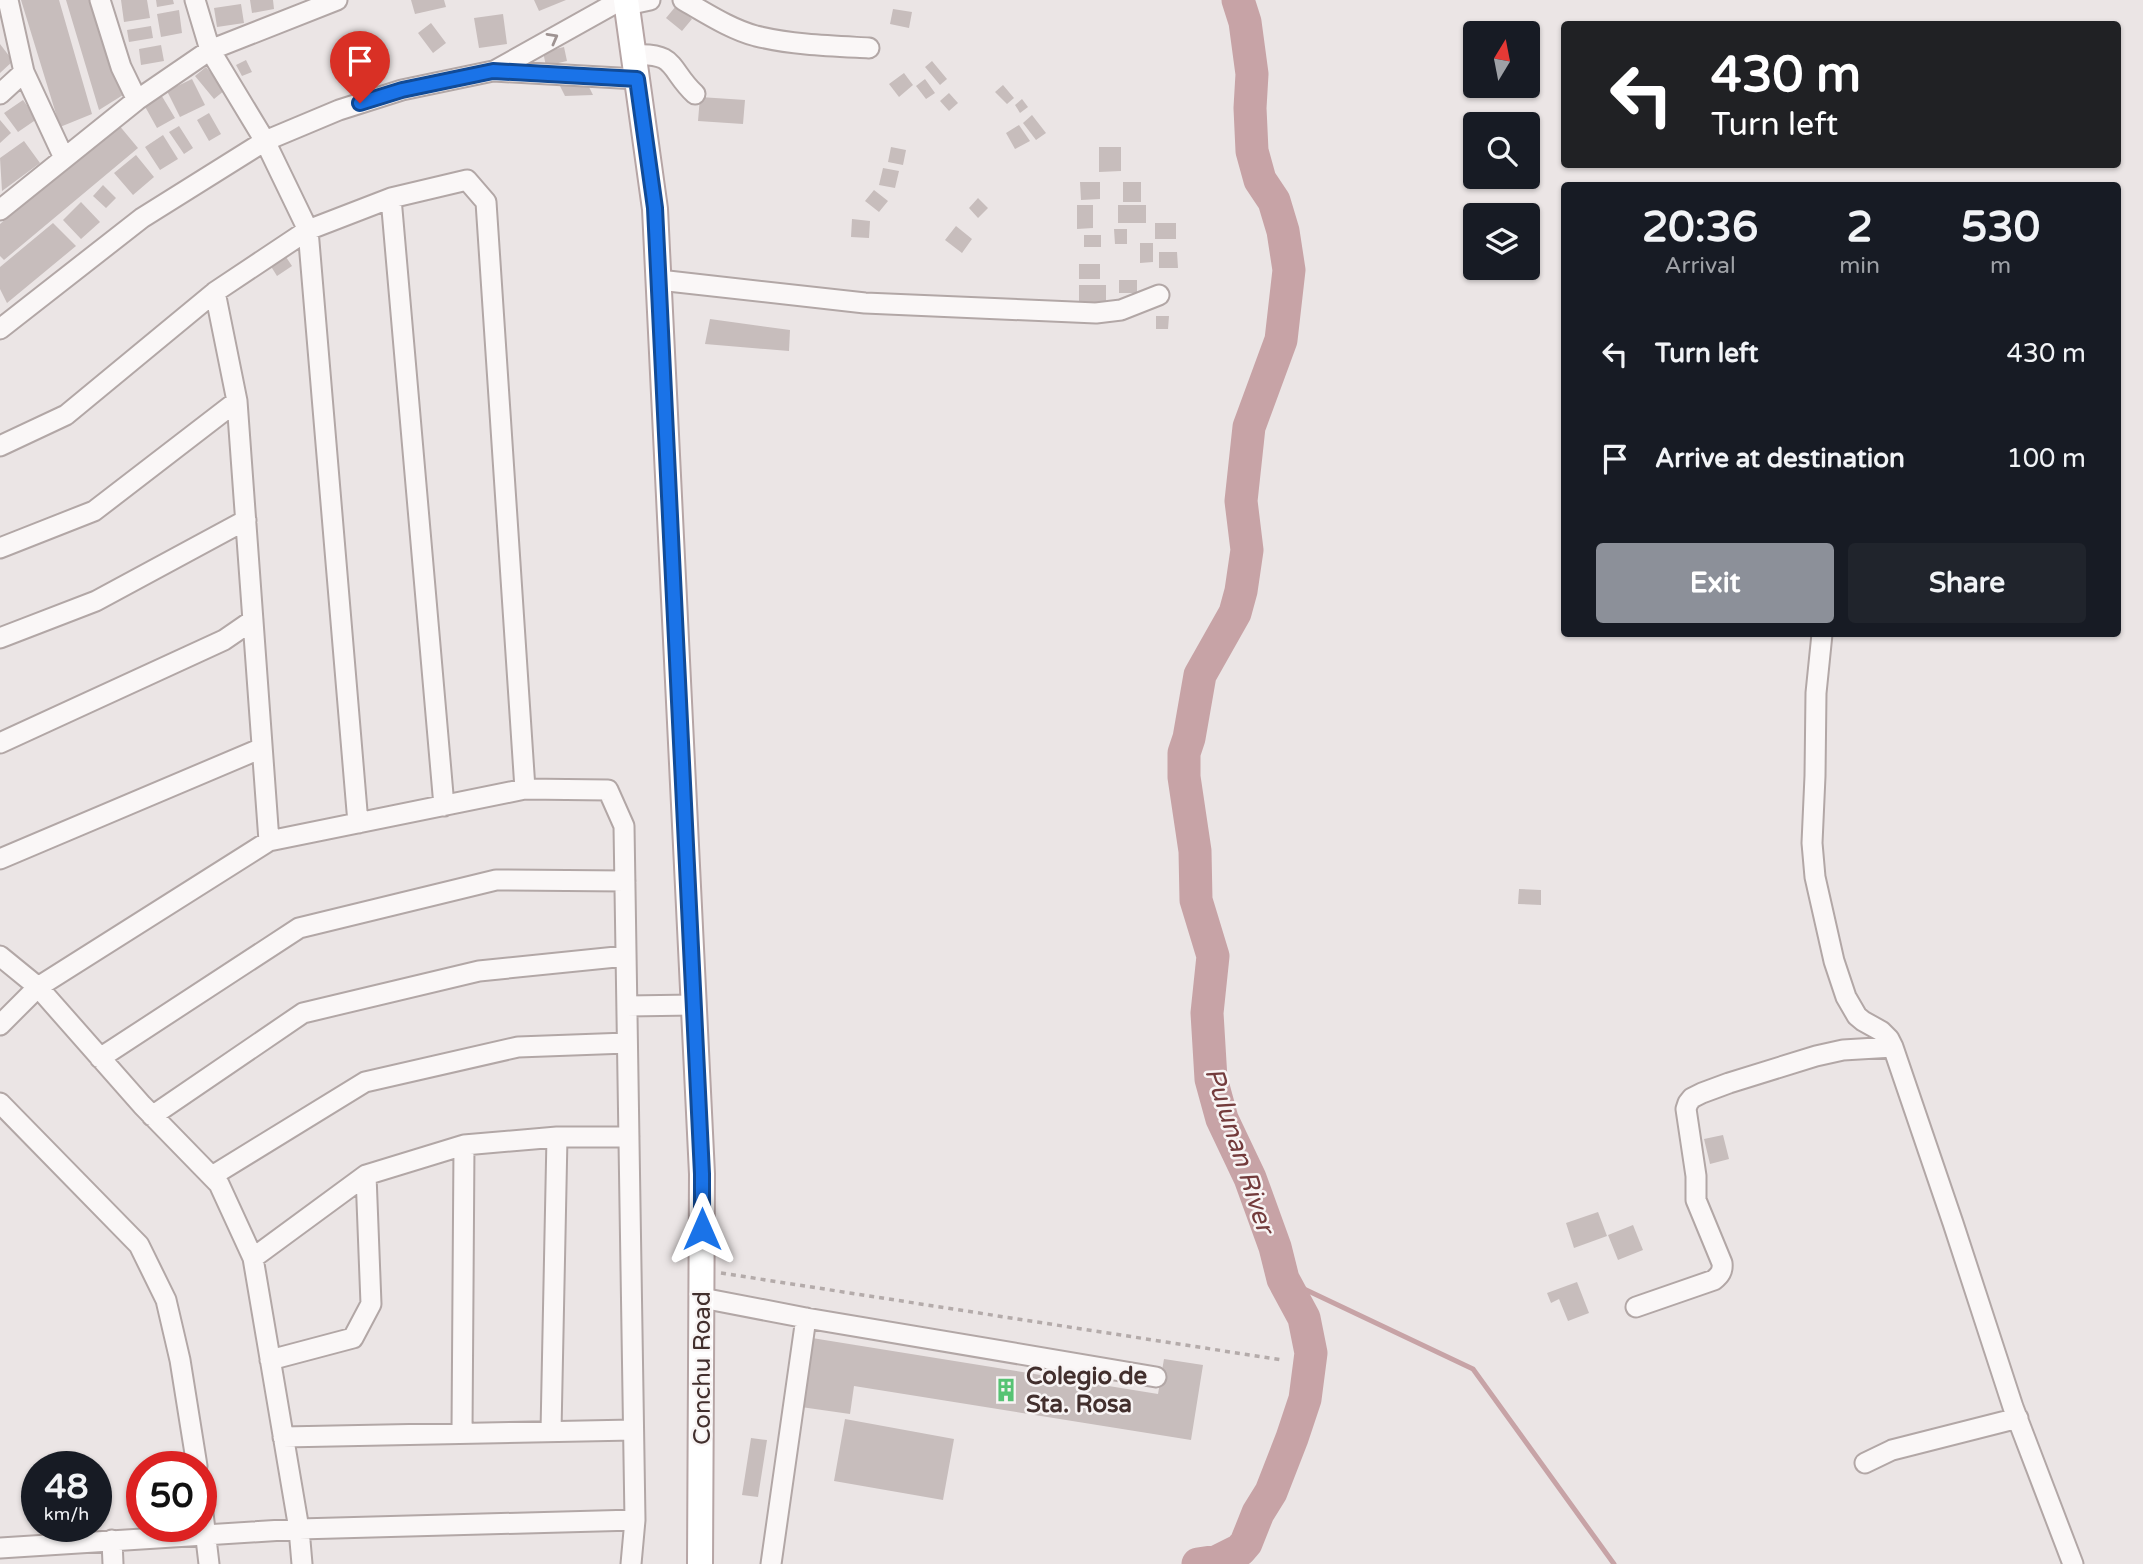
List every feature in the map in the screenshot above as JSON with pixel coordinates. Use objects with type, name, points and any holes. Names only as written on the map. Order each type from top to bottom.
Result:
[{"type":"main road","name":"Conchu Road","points":[[631,1],[635,67],[655,208],[702,1174],[700,1564]]},
{"type":"street","points":[[8,0],[24,72],[64,158]]},
{"type":"street","points":[[100,0],[121,67],[137,100]]},
{"type":"street","points":[[195,0],[209,50],[265,141],[308,230],[358,823]]},
{"type":"street","points":[[0,210],[137,100],[209,50],[289,9],[337,0]]},
{"type":"street","points":[[683,0],[732,27],[755,35],[802,44],[869,48]]},
{"type":"street","points":[[493,71],[631,1]]},
{"type":"street","points":[[0,329],[142,218],[265,141],[339,110],[402,90],[493,71],[635,67],[652,54],[661,56],[674,66],[684,84],[695,94]]},
{"type":"street","points":[[0,94],[24,72]]},
{"type":"street","points":[[0,446],[66,415],[215,292],[308,230],[390,198],[467,180],[486,201],[525,789]]},
{"type":"street","points":[[390,198],[443,806]]},
{"type":"street","points":[[659,280],[865,303],[1096,313],[1121,310],[1159,295]]},
{"type":"street","points":[[215,292],[237,401],[269,841]]},
{"type":"street","points":[[0,548],[94,511],[237,401]]},
{"type":"street","points":[[0,638],[96,601],[246,520]]},
{"type":"street","points":[[0,743],[224,640],[253,620]]},
{"type":"street","points":[[1822,637],[1816,693],[1812,843],[1814,868],[1835,961],[1846,997],[1857,1016],[1881,1031],[1889,1038],[1893,1047],[2018,1418],[2073,1564]]},
{"type":"street","points":[[0,859],[262,748]]},
{"type":"street","points":[[0,1025],[38,987],[269,841],[525,789],[608,790],[624,826],[635,1520],[631,1564]]},
{"type":"street","points":[[100,1058],[299,928],[496,880],[625,881]]},
{"type":"street","points":[[0,956],[38,987],[152,1116],[219,1184],[253,1258],[299,1529],[302,1564]]},
{"type":"street","points":[[152,1116],[303,1013],[479,971],[626,956]]},
{"type":"street","points":[[627,1006],[694,1005]]},
{"type":"street","points":[[212,1176],[365,1082],[519,1047],[627,1043]]},
{"type":"street","points":[[1636,1307],[1714,1280],[1723,1269],[1723,1263],[1696,1200],[1696,1176],[1686,1109],[1692,1098],[1729,1083],[1816,1056],[1843,1050],[1893,1047]]},
{"type":"street","points":[[0,1103],[139,1245],[166,1300],[180,1360],[195,1451]]},
{"type":"street","points":[[253,1258],[366,1175],[464,1145],[557,1137],[629,1137]]},
{"type":"street","points":[[551,1431],[557,1137]]},
{"type":"street","points":[[462,1433],[464,1145]]},
{"type":"street","points":[[270,1360],[353,1338],[371,1304],[366,1175]]},
{"type":"street","points":[[702,1298],[1156,1377]]},
{"type":"street","points":[[771,1564],[806,1318]]},
{"type":"street","points":[[1865,1464],[1892,1450],[2018,1418]]},
{"type":"street","points":[[283,1437],[633,1430]]},
{"type":"street","points":[[217,1534],[299,1529],[635,1520]]},
{"type":"street","points":[[113,1564],[112,1540],[126,1539]]},
{"type":"street","points":[[0,1548],[84,1542]]},
{"type":"street","points":[[208,1542],[209,1564]]},
{"type":"path","points":[[702,1270],[1282,1360]]},
{"type":"building","points":[[21,0],[59,0],[92,114],[60,127]]},
{"type":"building","points":[[66,0],[92,0],[123,95],[99,110]]},
{"type":"building","points":[[121,0],[147,0],[150,18],[124,22]]},
{"type":"building","points":[[156,0],[173,0],[174,4],[157,7]]},
{"type":"building","points":[[250,0],[273,0],[274,9],[252,13]]},
{"type":"building","points":[[411,0],[444,0],[446,7],[415,14]]},
{"type":"building","points":[[534,0],[566,0],[539,11]]},
{"type":"building","points":[[241,4],[244,23],[217,27],[214,8]]},
{"type":"building","points":[[676,6],[692,19],[682,31],[666,18]]},
{"type":"building","points":[[893,9],[912,12],[909,28],[890,24]]},
{"type":"building","points":[[179,10],[182,33],[161,37],[157,14]]},
{"type":"building","points":[[503,14],[507,44],[479,48],[474,18]]},
{"type":"building","points":[[431,23],[446,43],[433,53],[418,33]]},
{"type":"building","points":[[151,26],[153,38],[129,42],[127,30]]},
{"type":"building","points":[[375,35],[384,52],[371,59],[362,41]]},
{"type":"building","points":[[0,44],[13,61],[0,73]]},
{"type":"building","points":[[161,45],[164,61],[141,65],[139,49]]},
{"type":"building","points":[[564,47],[567,61],[546,66],[543,52]]},
{"type":"building","points":[[348,55],[359,75],[343,84],[332,64]]},
{"type":"building","points":[[246,60],[252,72],[242,76],[236,65]]},
{"type":"building","points":[[932,61],[947,79],[940,85],[925,67]]},
{"type":"building","points":[[206,67],[225,90],[214,99],[195,76]]},
{"type":"building","points":[[904,73],[913,85],[899,97],[889,84]]},
{"type":"building","points":[[584,77],[593,95],[565,96],[556,78]]},
{"type":"building","points":[[192,79],[205,105],[180,117],[167,91]]},
{"type":"building","points":[[925,79],[935,93],[926,99],[916,86]]},
{"type":"building","points":[[1003,85],[1014,98],[1007,104],[995,92]]},
{"type":"building","points":[[160,93],[175,118],[157,128],[143,103]]},
{"type":"building","points":[[949,93],[958,103],[949,111],[940,101]]},
{"type":"building","points":[[700,97],[745,100],[743,124],[698,121]]},
{"type":"building","points":[[1022,99],[1028,107],[1020,113],[1015,105]]},
{"type":"building","points":[[23,100],[37,119],[18,132],[4,113]]},
{"type":"building","points":[[209,113],[221,134],[209,141],[197,120]]},
{"type":"building","points":[[1032,115],[1046,133],[1036,140],[1023,123]]},
{"type":"building","points":[[0,120],[11,133],[0,143]]},
{"type":"building","points":[[118,124],[138,148],[4,260],[0,256],[0,224]]},
{"type":"building","points":[[1019,125],[1030,141],[1015,149],[1006,133]]},
{"type":"building","points":[[179,126],[193,148],[184,154],[169,132]]},
{"type":"building","points":[[163,135],[178,159],[160,170],[145,147]]},
{"type":"building","points":[[24,141],[40,163],[2,191],[0,158]]},
{"type":"building","points":[[891,147],[906,150],[903,165],[888,162]]},
{"type":"building","points":[[1099,147],[1121,147],[1121,171],[1099,172]]},
{"type":"building","points":[[136,155],[154,177],[133,195],[114,173]]},
{"type":"building","points":[[883,168],[899,171],[895,188],[879,185]]},
{"type":"building","points":[[1080,182],[1100,182],[1100,199],[1081,200]]},
{"type":"building","points":[[1123,182],[1141,182],[1141,202],[1123,202]]},
{"type":"building","points":[[103,185],[116,198],[106,208],[93,196]]},
{"type":"building","points":[[874,190],[888,201],[879,212],[865,201]]},
{"type":"building","points":[[978,198],[988,208],[978,218],[969,208]]},
{"type":"building","points":[[81,202],[100,222],[81,239],[63,220]]},
{"type":"building","points":[[1077,205],[1093,205],[1093,228],[1077,229]]},
{"type":"building","points":[[1118,205],[1146,205],[1146,223],[1118,223]]},
{"type":"building","points":[[852,219],[870,221],[869,238],[851,237]]},
{"type":"building","points":[[53,223],[76,246],[7,303],[0,289],[0,267]]},
{"type":"building","points":[[1155,223],[1176,223],[1176,239],[1155,239]]},
{"type":"building","points":[[956,226],[972,239],[962,253],[945,240]]},
{"type":"building","points":[[1114,229],[1127,229],[1127,244],[1115,244]]},
{"type":"building","points":[[1084,235],[1101,235],[1101,247],[1084,247]]},
{"type":"building","points":[[1140,243],[1153,243],[1153,262],[1140,263]]},
{"type":"building","points":[[282,251],[292,266],[277,276],[267,260]]},
{"type":"building","points":[[1159,252],[1177,252],[1178,268],[1159,268]]},
{"type":"building","points":[[1079,264],[1100,264],[1100,279],[1079,279]]},
{"type":"building","points":[[1119,280],[1137,280],[1137,293],[1119,293]]},
{"type":"building","points":[[1079,285],[1106,285],[1106,307],[1079,307]]},
{"type":"building","points":[[1156,316],[1169,316],[1168,329],[1156,329]]},
{"type":"building","points":[[710,319],[790,330],[789,351],[705,344]]},
{"type":"building","points":[[1519,889],[1541,890],[1541,905],[1518,904]]},
{"type":"building","points":[[1723,1135],[1729,1159],[1710,1164],[1704,1139]]},
{"type":"building","points":[[1598,1212],[1607,1236],[1574,1248],[1566,1223]]},
{"type":"building","points":[[1633,1225],[1643,1250],[1618,1260],[1608,1235]]},
{"type":"building","points":[[1577,1282],[1589,1313],[1568,1321],[1559,1299],[1551,1303],[1547,1293]]},
{"type":"building","name":"Colegio de Sta. Rosa","points":[[812,1338],[1158,1394],[1164,1359],[1203,1365],[1191,1440],[854,1386],[850,1414],[801,1407]]},
{"type":"building","points":[[845,1419],[954,1439],[943,1500],[834,1481]]},
{"type":"building","points":[[751,1438],[767,1440],[758,1497],[742,1495]]},
{"type":"waterway","name":"Pulunan River","points":[[1198,1564],[1218,1561],[1240,1550],[1246,1543],[1258,1513],[1271,1492],[1292,1438],[1305,1399],[1311,1353],[1304,1318],[1283,1279],[1275,1247],[1250,1178],[1222,1119],[1211,1079],[1207,1013],[1213,956],[1196,900],[1195,851],[1184,777],[1184,753],[1200,675],[1235,613],[1241,591],[1247,550],[1241,501],[1249,427],[1281,340],[1289,270],[1283,231],[1274,201],[1260,180],[1252,151],[1252,74],[1245,22],[1238,0]]},
{"type":"waterway","points":[[1283,1279],[1473,1369],[1614,1564]]},
{"type":"place","name":"Colegio de Sta. Rosa","points":[[1006,1390]]},
{"type":"route","points":[[360,103],[402,90],[493,71],[637,79],[655,208],[702,1174],[702,1229]]}]
